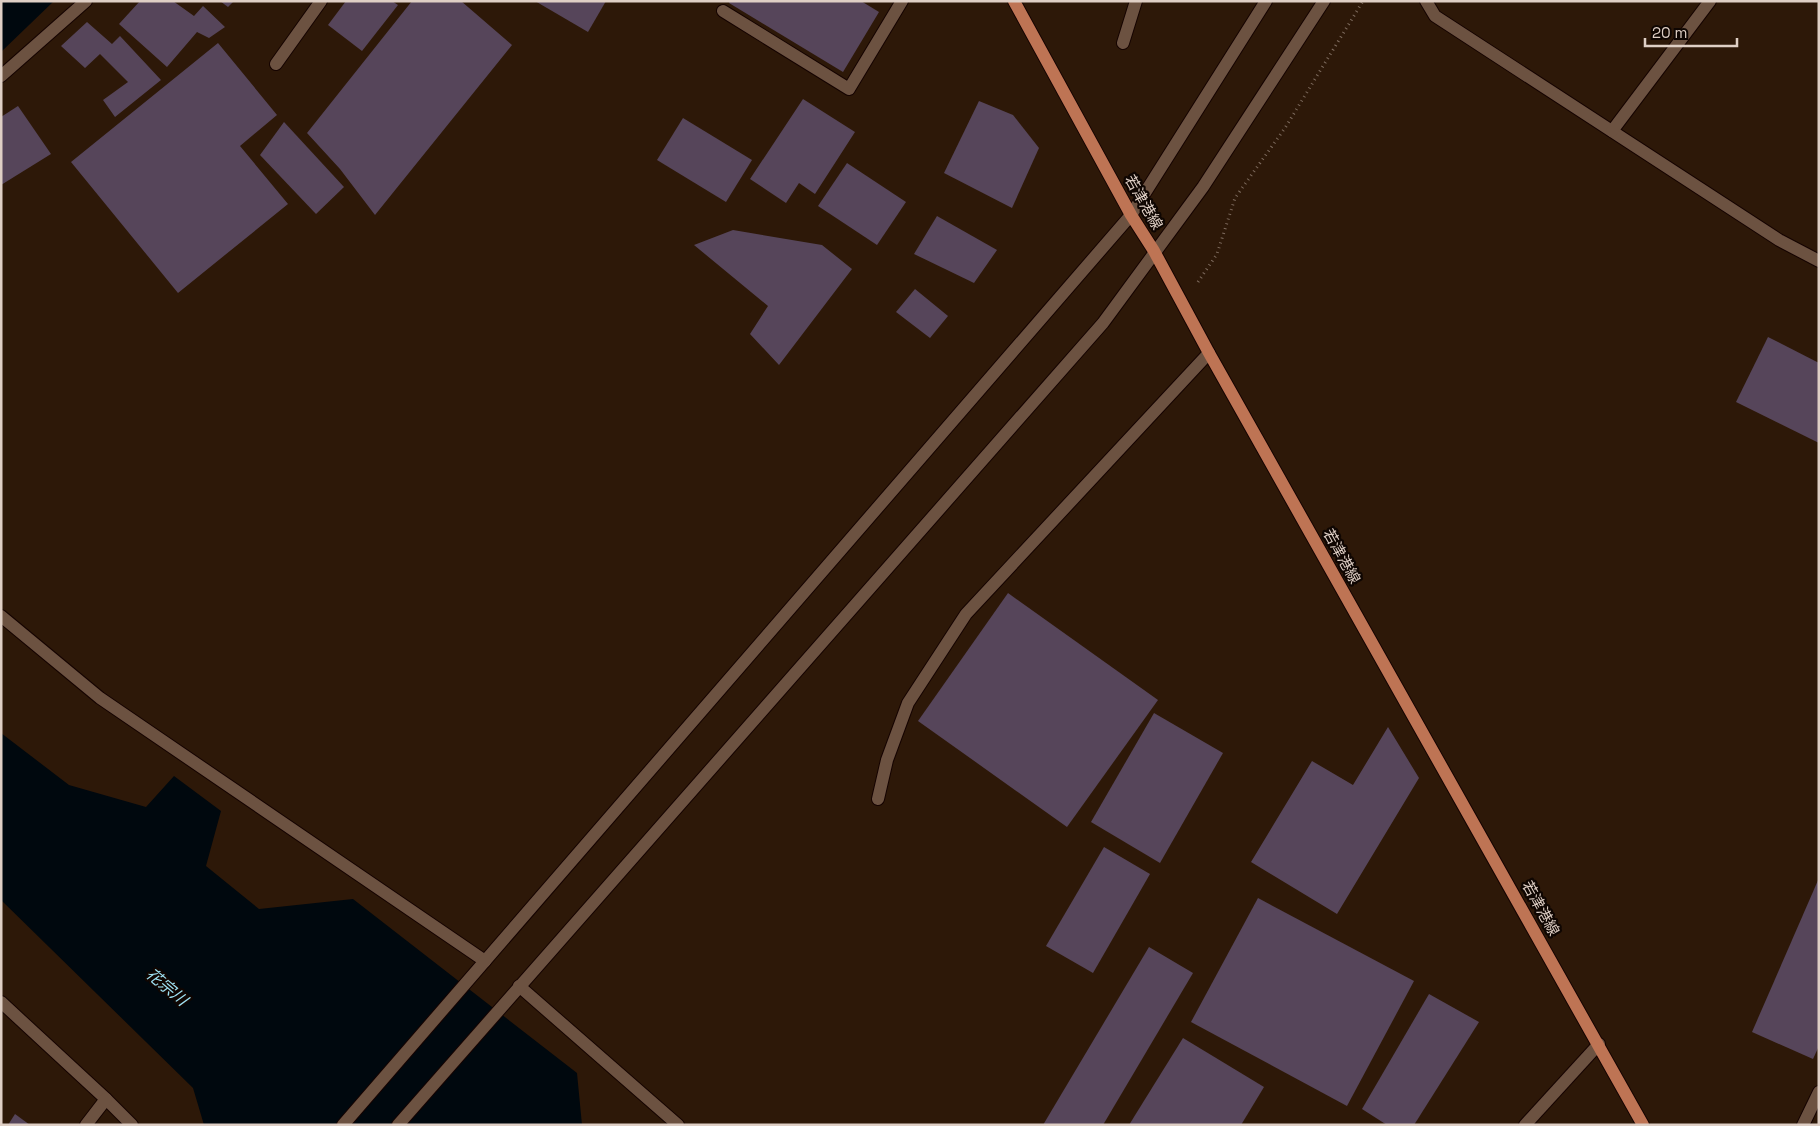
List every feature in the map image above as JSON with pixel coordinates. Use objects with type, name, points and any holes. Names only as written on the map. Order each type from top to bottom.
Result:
[{"type":"main road","name":"若津港線","points":[[1014,1],[1131,215],[1154,251],[1643,1125]]},
{"type":"street","points":[[1,76],[86,1]]},
{"type":"street","points":[[276,64],[321,1]]},
{"type":"street","points":[[723,11],[849,89],[902,1]]},
{"type":"street","points":[[1123,43],[1136,1]]},
{"type":"street","points":[[343,1125],[1131,215],[1266,1]]},
{"type":"street","points":[[398,1125],[1096,331],[1203,187],[1324,1]]},
{"type":"street","points":[[1426,1],[1436,16],[1779,240],[1819,261]]},
{"type":"street","points":[[1612,131],[1710,1]]},
{"type":"street","points":[[878,799],[886,760],[908,703],[966,614],[1209,352]]},
{"type":"street","points":[[1,616],[100,698],[485,961]]},
{"type":"street","points":[[519,986],[678,1125]]},
{"type":"street","points":[[1,1002],[132,1125]]},
{"type":"street","points":[[1525,1125],[1598,1044]]},
{"type":"street","points":[[1803,1125],[1819,1092]]},
{"type":"street","points":[[86,1125],[106,1099]]},
{"type":"path","points":[[1198,282],[1217,254],[1235,198],[1285,128],[1363,1]]},
{"type":"water","points":[[1,1],[54,1],[1,52]]},
{"type":"water","name":"花宗川","points":[[1,733],[69,785],[146,807],[174,776],[221,811],[206,866],[259,909],[353,899],[577,1073],[582,1125],[204,1125],[193,1088],[1,900]]},
{"type":"building","points":[[140,1],[173,1],[194,16],[203,6],[225,27],[209,38],[197,32],[167,67],[119,24]]},
{"type":"building","points":[[220,1],[234,1],[228,7]]},
{"type":"building","points":[[346,1],[392,1],[398,5],[362,51],[328,25]]},
{"type":"building","points":[[412,1],[461,1],[512,45],[375,215],[340,169],[307,133]]},
{"type":"building","points":[[535,1],[606,1],[588,32]]},
{"type":"building","points":[[730,1],[861,1],[879,12],[843,72],[729,3]]},
{"type":"building","points":[[87,22],[112,44],[120,36],[161,80],[115,117],[103,100],[128,82],[100,54],[85,68],[61,46]]},
{"type":"building","points":[[218,43],[277,115],[240,146],[288,204],[178,293],[71,162]]},
{"type":"building","points":[[803,99],[855,132],[815,194],[799,183],[786,203],[750,179]]},
{"type":"building","points":[[979,101],[1013,115],[1039,148],[1012,208],[944,173]]},
{"type":"building","points":[[18,106],[51,154],[1,185],[1,117]]},
{"type":"building","points":[[683,118],[752,160],[726,202],[657,160]]},
{"type":"building","points":[[284,122],[344,187],[316,214],[260,155]]},
{"type":"building","points":[[847,163],[906,202],[877,245],[818,206]]},
{"type":"building","points":[[937,216],[997,250],[974,283],[914,254]]},
{"type":"building","points":[[733,230],[822,245],[852,269],[779,365],[750,334],[768,306],[694,245]]},
{"type":"building","points":[[915,289],[948,316],[930,338],[896,312]]},
{"type":"building","points":[[1768,337],[1819,363],[1819,443],[1736,402]]},
{"type":"building","points":[[1008,593],[1158,700],[1067,827],[918,721]]},
{"type":"building","points":[[1154,713],[1223,753],[1160,863],[1091,822]]},
{"type":"building","points":[[1388,727],[1419,778],[1337,914],[1251,862],[1312,761],[1353,785]]},
{"type":"building","points":[[1104,847],[1150,874],[1093,973],[1046,946]]},
{"type":"building","points":[[1819,878],[1819,1046],[1813,1059],[1752,1032]]},
{"type":"building","points":[[1258,898],[1414,981],[1347,1106],[1191,1022]]},
{"type":"building","points":[[1149,947],[1193,973],[1103,1125],[1043,1125]]},
{"type":"building","points":[[1429,994],[1479,1022],[1414,1125],[1387,1125],[1362,1109]]},
{"type":"building","points":[[1183,1038],[1264,1087],[1241,1125],[1129,1125]]},
{"type":"building","points":[[15,1114],[30,1125],[8,1125]]}]
